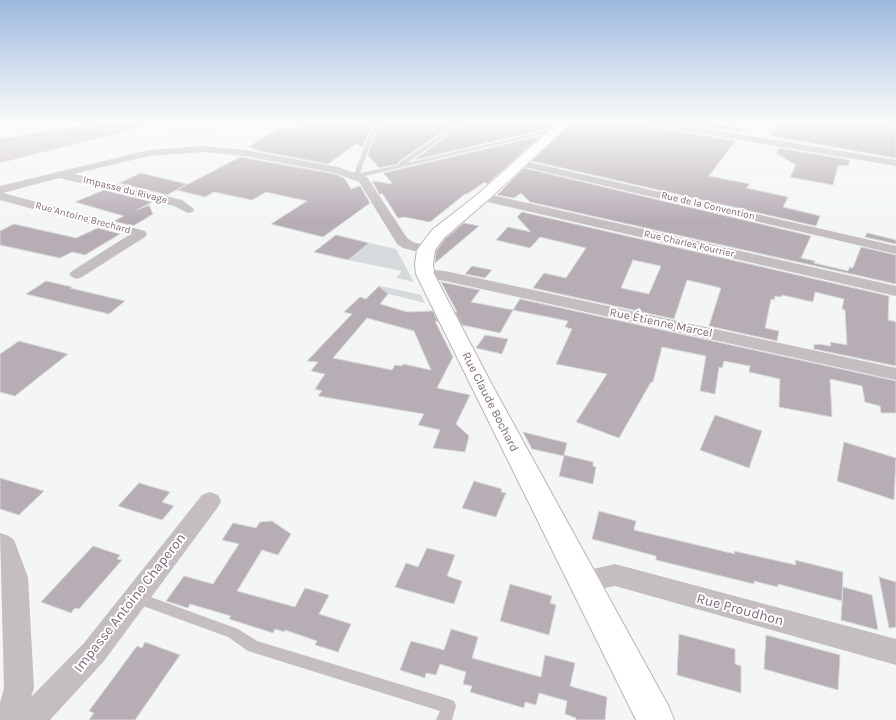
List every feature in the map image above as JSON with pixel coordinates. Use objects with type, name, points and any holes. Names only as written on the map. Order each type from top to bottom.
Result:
[{"type":"main road","points":[[426,262],[438,234],[483,197],[530,155]]},
{"type":"main road","name":"Rue Claude Bochard","points":[[426,262],[480,383],[656,720]]},
{"type":"street","points":[[0,190],[142,155]]},
{"type":"street","points":[[254,155],[338,170],[356,176]]},
{"type":"street","points":[[846,155],[896,163]]},
{"type":"street","name":"Rue de la Convention","points":[[520,163],[896,250]]},
{"type":"street","name":"Impasse du Rivage","points":[[60,174],[178,203],[188,209]]},
{"type":"street","name":"Rue Étienne Marcel","points":[[356,176],[363,180],[402,241],[426,262],[453,278],[896,374]]},
{"type":"street","name":"Rue Antoine Brechard","points":[[0,196],[140,234],[77,274]]},
{"type":"street","name":"Rue Charles Fourrier","points":[[483,197],[896,291]]},
{"type":"street","name":"Impasse Antoine Chaperon","points":[[30,720],[94,652],[210,500]]},
{"type":"street","points":[[0,543],[5,547],[15,577],[19,688],[10,720]]},
{"type":"street","name":"Rue Proudhon","points":[[584,581],[615,575],[896,652]]},
{"type":"lane","points":[[356,176],[364,155]]},
{"type":"lane","points":[[396,167],[415,155]]},
{"type":"lane","points":[[356,176],[446,155]]},
{"type":"lane","points":[[136,597],[233,633],[253,646],[449,706],[444,720]]},
{"type":"shaded area","points":[[0,155],[33,155],[0,163]]},
{"type":"shaded area","points":[[369,243],[396,249],[414,282],[396,278],[402,271],[348,260]]},
{"type":"shaded area","points":[[381,286],[421,295],[425,303],[377,291]]},
{"type":"building","points":[[278,155],[341,155],[328,164]]},
{"type":"building","points":[[368,155],[409,155],[398,162],[398,164],[379,168]]},
{"type":"building","points":[[421,155],[437,155],[414,160]]},
{"type":"building","points":[[462,155],[520,155],[487,184],[485,182],[465,194],[430,222],[404,217],[398,218],[382,193],[380,195],[372,181],[393,184],[383,173]]},
{"type":"building","points":[[539,155],[725,155],[709,176],[750,184],[746,188],[788,197],[783,207],[820,216],[816,226],[532,161]]},
{"type":"building","points":[[779,155],[818,155],[850,160],[848,166],[838,165],[833,185],[790,177],[796,165]]},
{"type":"building","points":[[877,155],[896,155],[896,158]]},
{"type":"building","points":[[240,157],[335,174],[344,178],[351,189],[360,186],[370,203],[323,237],[271,224],[307,201],[266,192],[252,200],[214,192],[205,197],[177,190]]},
{"type":"building","points":[[524,168],[811,236],[801,258],[815,261],[814,263],[848,271],[850,267],[853,268],[861,247],[896,255],[896,284],[530,202],[521,193],[514,198],[497,195]]},
{"type":"building","points":[[141,173],[187,184],[167,195],[119,183]]},
{"type":"building","points":[[104,190],[152,202],[137,210],[149,205],[153,214],[133,226],[114,221],[124,216],[75,202]]},
{"type":"building","points":[[522,212],[889,296],[888,320],[896,322],[896,366],[814,349],[814,344],[831,346],[830,342],[847,345],[845,310],[842,309],[844,299],[815,292],[813,302],[782,295],[781,297],[775,296],[774,300],[771,299],[765,328],[779,331],[777,341],[709,326],[721,288],[687,280],[674,319],[533,288],[544,273],[566,278],[586,248],[540,237],[530,248],[496,240],[508,227],[531,232],[517,217]],"holes":[[[633,260],[661,266],[649,294],[621,288]]]},
{"type":"building","points":[[464,223],[479,226],[435,263],[436,251],[445,239]]},
{"type":"building","points":[[14,224],[76,238],[98,228],[120,234],[85,255],[72,252],[60,258],[0,245],[0,231]]},
{"type":"building","points":[[867,233],[896,240],[896,244],[865,237]]},
{"type":"building","points":[[336,235],[369,243],[348,260],[314,252]]},
{"type":"building","points":[[472,266],[492,270],[485,278],[465,274]]},
{"type":"building","points":[[46,281],[125,301],[109,314],[26,294]]},
{"type":"building","points":[[441,282],[480,290],[471,302],[513,310],[500,333],[462,325],[455,312],[457,312]]},
{"type":"building","points":[[379,286],[388,294],[380,304],[407,312],[433,311],[438,322],[435,321],[453,357],[437,388],[470,395],[456,424],[469,436],[465,452],[433,448],[440,430],[418,425],[424,414],[318,396],[322,391],[315,389],[325,374],[311,371],[318,362],[307,361],[352,314],[344,312],[360,297],[366,299]],"holes":[[[367,318],[414,331],[431,370],[403,364],[402,366],[395,365],[392,370],[333,358]]]},
{"type":"building","points":[[520,299],[896,381],[896,413],[881,413],[880,406],[865,402],[862,386],[830,379],[832,417],[779,407],[780,379],[749,372],[750,366],[724,361],[722,368],[719,367],[715,394],[700,391],[706,356],[662,347],[653,382],[651,382],[619,438],[576,422],[607,374],[556,364],[572,329],[565,327],[568,321],[513,310]]},
{"type":"building","points":[[485,335],[508,339],[502,354],[476,348]]},
{"type":"building","points":[[19,341],[68,354],[15,396],[0,392],[0,354]]},
{"type":"building","points":[[715,415],[762,431],[749,468],[700,450]]},
{"type":"building","points":[[523,432],[567,443],[564,455],[593,462],[593,466],[596,467],[593,484],[559,476],[564,456],[532,449]]},
{"type":"building","points":[[844,442],[896,458],[894,500],[837,481]]},
{"type":"building","points":[[0,478],[44,491],[19,515],[0,509]]},
{"type":"building","points":[[474,481],[502,489],[501,492],[506,493],[496,517],[462,508]]},
{"type":"building","points":[[139,483],[170,492],[162,502],[174,506],[162,520],[118,506]]},
{"type":"building","points":[[599,511],[636,521],[634,530],[735,554],[734,551],[796,565],[795,560],[843,572],[842,601],[778,584],[778,587],[754,581],[754,584],[656,560],[656,556],[592,539]]},
{"type":"building","points":[[272,521],[291,534],[278,555],[262,550],[237,591],[295,607],[305,588],[329,595],[319,614],[351,624],[338,652],[315,645],[317,641],[285,630],[285,632],[275,629],[273,633],[229,619],[231,616],[190,604],[188,608],[166,601],[184,576],[213,584],[239,544],[222,540],[233,523],[256,528],[260,522]]},
{"type":"building","points":[[93,546],[120,555],[117,559],[122,560],[79,609],[75,608],[71,613],[41,602]]},
{"type":"building","points":[[427,548],[455,555],[447,576],[462,581],[454,604],[395,587],[406,563],[418,567]]},
{"type":"building","points":[[879,577],[896,582],[896,627],[889,628]]},
{"type":"building","points":[[510,584],[552,596],[550,603],[556,605],[549,635],[500,621]]},
{"type":"building","points":[[843,587],[872,595],[878,630],[841,620]]},
{"type":"building","points":[[451,629],[478,637],[472,658],[541,677],[545,655],[575,663],[570,686],[607,697],[605,720],[576,720],[576,718],[565,714],[567,701],[539,693],[536,705],[525,702],[524,708],[470,692],[472,686],[463,684],[466,672],[440,664],[436,675],[426,673],[425,678],[400,670],[411,641],[444,650]]},
{"type":"building","points":[[679,634],[735,649],[735,664],[741,666],[741,693],[677,675]]},
{"type":"building","points":[[766,635],[840,655],[838,690],[764,669]]},
{"type":"building","points":[[145,642],[180,655],[135,720],[89,720],[94,713],[89,711],[137,646],[142,648]]}]
